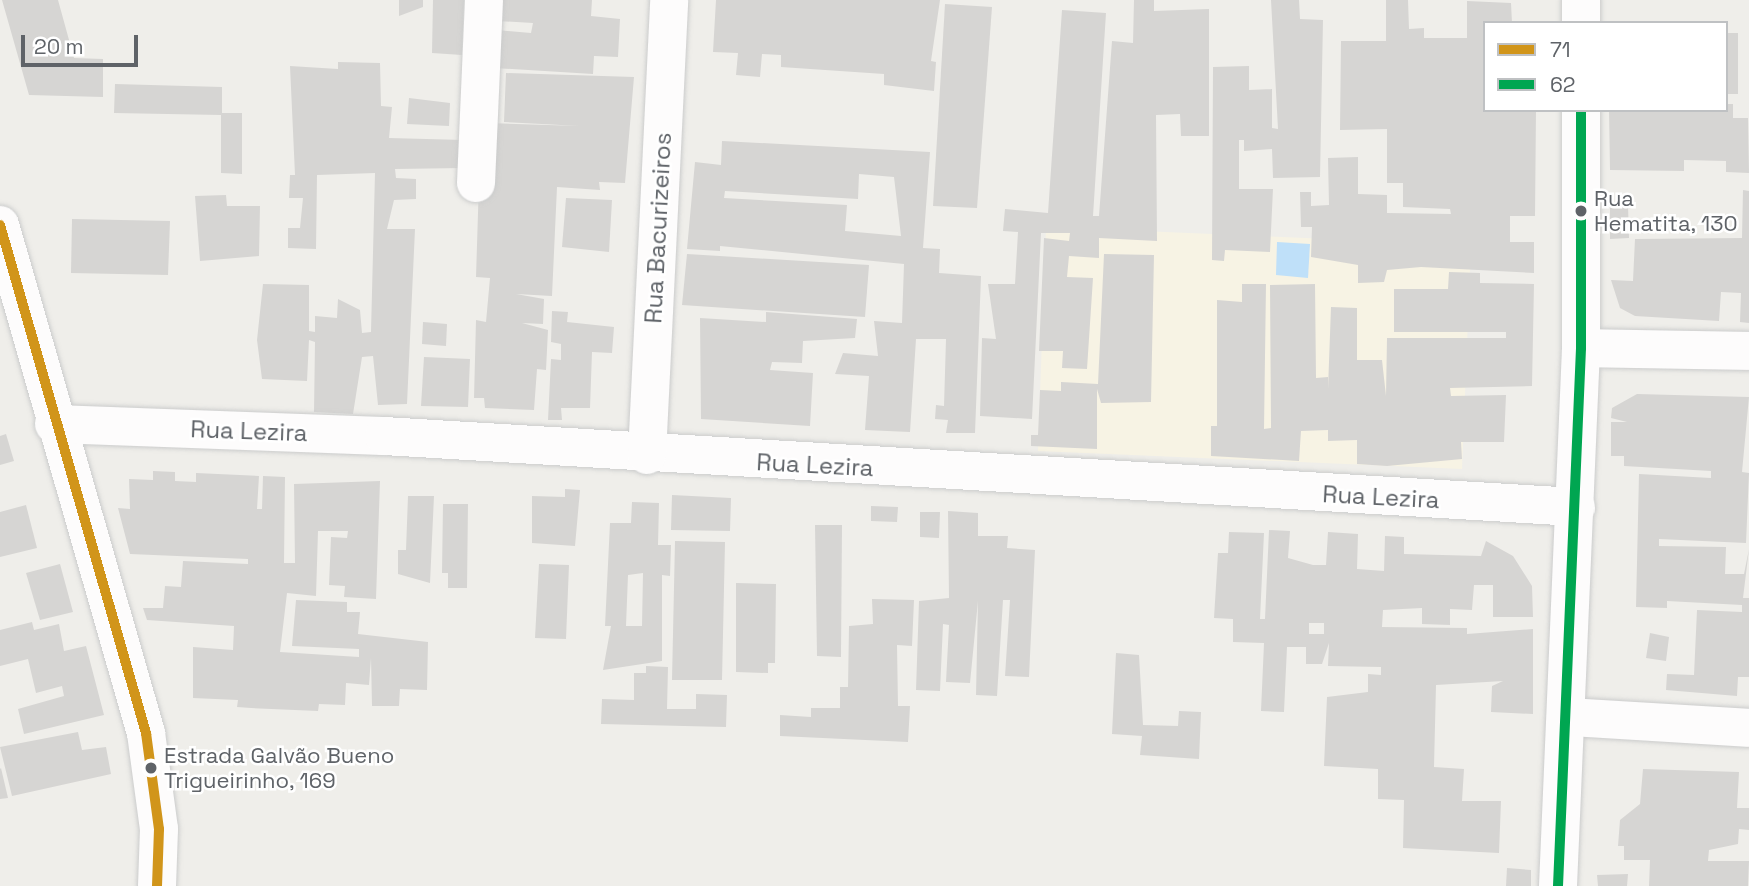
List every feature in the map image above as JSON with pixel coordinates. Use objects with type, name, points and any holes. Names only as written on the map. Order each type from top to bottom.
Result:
[{"type":"street","points":[[476,183],[484,0]]},
{"type":"street","name":"Rua Bacurizeiros","points":[[647,455],[668,0]]},
{"type":"street","points":[[1581,0],[1581,21]]},
{"type":"street","points":[[1558,886],[1570,717],[1581,348],[1581,112]]},
{"type":"street","points":[[0,226],[54,424],[123,636],[146,733],[159,829],[158,886]]},
{"type":"street","points":[[1581,348],[1749,351]]},
{"type":"street","name":"Rua Lezira","points":[[54,424],[384,436],[647,455],[1576,506]]},
{"type":"street","points":[[1570,717],[1749,728]]},
{"type":"shaded area","points":[[1046,227],[1471,245],[1462,469],[1038,451]]},
{"type":"water","points":[[1277,242],[1310,244],[1308,278],[1276,275]]},
{"type":"building","points":[[2,0],[58,0],[74,58],[103,59],[103,97],[29,95]]},
{"type":"building","points":[[399,0],[423,0],[423,7],[399,16]]},
{"type":"building","points":[[433,0],[464,0],[462,55],[432,53]]},
{"type":"building","points":[[499,0],[592,0],[591,16],[620,19],[618,57],[594,56],[593,74],[494,68],[497,30],[531,33],[533,23],[497,21]]},
{"type":"building","points":[[716,0],[940,0],[931,61],[936,62],[934,91],[884,85],[884,74],[781,67],[781,55],[762,54],[760,77],[736,75],[738,53],[713,52]]},
{"type":"building","points":[[1134,0],[1154,0],[1154,11],[1209,9],[1209,136],[1181,136],[1180,114],[1156,115],[1157,241],[1099,238],[1099,258],[1069,256],[1067,277],[1093,278],[1087,369],[1062,368],[1063,351],[1039,351],[1044,238],[1069,241],[1070,233],[1041,233],[1032,419],[980,416],[982,338],[996,339],[988,284],[1015,284],[1018,232],[1003,231],[1005,209],[1048,213],[1062,10],[1106,13],[1093,216],[1099,216],[1112,41],[1133,43]]},
{"type":"building","points":[[1271,0],[1299,0],[1300,19],[1323,20],[1320,177],[1273,178],[1272,149],[1244,151],[1244,140],[1239,140],[1239,189],[1273,189],[1270,252],[1225,250],[1224,261],[1212,260],[1213,67],[1249,66],[1249,90],[1272,89],[1272,128],[1278,129]]},
{"type":"building","points":[[1386,0],[1408,0],[1409,29],[1424,28],[1424,38],[1467,38],[1467,1],[1511,3],[1512,21],[1483,21],[1483,112],[1536,112],[1535,216],[1510,216],[1510,242],[1534,242],[1534,273],[1421,267],[1387,270],[1384,282],[1358,283],[1358,265],[1311,257],[1312,227],[1301,227],[1300,192],[1311,192],[1311,206],[1329,205],[1328,158],[1358,157],[1358,194],[1387,195],[1387,213],[1451,214],[1450,209],[1403,207],[1403,183],[1387,183],[1387,129],[1340,130],[1341,41],[1386,41]]},
{"type":"building","points":[[945,4],[992,7],[977,208],[933,206]]},
{"type":"building","points":[[1728,33],[1738,33],[1738,94],[1728,94]]},
{"type":"building","points":[[338,62],[380,63],[381,106],[392,107],[389,138],[464,140],[463,168],[395,169],[396,178],[416,179],[416,199],[394,200],[387,229],[415,229],[407,404],[378,405],[373,356],[362,357],[353,414],[314,412],[315,342],[309,340],[307,381],[262,379],[257,340],[263,284],[309,285],[309,331],[315,332],[315,316],[337,318],[338,299],[360,310],[362,333],[371,332],[375,173],[317,175],[316,249],[288,248],[288,228],[300,228],[303,198],[289,198],[290,175],[295,175],[290,66],[338,69]]},
{"type":"building","points":[[506,73],[634,77],[625,183],[599,182],[600,190],[557,187],[552,296],[516,294],[544,299],[543,324],[522,323],[548,330],[546,370],[537,369],[534,410],[485,408],[484,398],[474,398],[476,320],[486,322],[490,278],[476,277],[479,181],[489,123],[580,126],[504,122]]},
{"type":"building","points":[[115,84],[222,87],[222,113],[242,113],[242,174],[221,173],[221,115],[114,113]]},
{"type":"building","points":[[409,98],[450,103],[449,126],[407,124]]},
{"type":"building","points":[[1728,104],[1733,104],[1733,118],[1748,118],[1749,173],[1726,172],[1726,161],[1684,160],[1684,171],[1610,170],[1609,112],[1728,112]]},
{"type":"building","points":[[722,141],[930,152],[923,248],[940,249],[939,273],[981,276],[975,433],[946,433],[948,420],[935,419],[936,405],[944,406],[946,339],[916,339],[910,432],[865,430],[869,376],[835,374],[843,353],[878,356],[874,321],[902,323],[904,264],[720,246],[720,251],[687,249],[695,162],[721,165]],"holes":[[[859,174],[894,177],[901,236],[845,231],[847,205],[724,198],[725,191],[858,199]]]},
{"type":"building","points":[[1743,190],[1749,191],[1749,323],[1740,322],[1741,293],[1721,292],[1719,321],[1635,316],[1620,308],[1611,280],[1633,281],[1635,239],[1742,238]]},
{"type":"building","points":[[226,195],[227,206],[260,206],[259,256],[200,261],[195,196]]},
{"type":"building","points":[[566,198],[612,200],[609,252],[562,247]]},
{"type":"building","points":[[1610,206],[1628,206],[1629,238],[1610,239]]},
{"type":"building","points":[[72,219],[170,221],[168,275],[71,273]]},
{"type":"building","points":[[687,254],[869,265],[865,317],[682,305]]},
{"type":"building","points":[[1104,254],[1154,255],[1151,402],[1101,403],[1097,389],[1097,449],[1031,446],[1031,435],[1038,435],[1040,390],[1061,391],[1061,382],[1098,384]]},
{"type":"building","points":[[1449,272],[1480,273],[1480,283],[1534,284],[1532,386],[1450,388],[1451,396],[1506,395],[1504,442],[1461,442],[1462,459],[1387,466],[1357,464],[1357,440],[1328,441],[1328,430],[1301,431],[1299,461],[1211,456],[1211,426],[1217,426],[1217,300],[1242,302],[1242,284],[1266,284],[1264,429],[1271,428],[1270,285],[1315,284],[1316,378],[1328,377],[1328,389],[1331,307],[1357,308],[1357,360],[1382,360],[1386,396],[1387,338],[1506,338],[1506,332],[1394,332],[1394,289],[1448,289]]},
{"type":"building","points":[[552,311],[568,312],[567,322],[614,327],[612,353],[592,352],[590,408],[561,408],[562,420],[548,420],[551,359],[561,360],[561,344],[551,342]]},
{"type":"building","points":[[766,312],[857,319],[855,338],[803,341],[802,363],[772,362],[770,370],[813,373],[810,426],[701,419],[700,318],[766,322]]},
{"type":"building","points":[[423,322],[447,324],[446,346],[422,344]]},
{"type":"building","points":[[424,357],[470,359],[468,407],[421,406]]},
{"type":"building","points":[[1637,394],[1749,397],[1742,472],[1749,473],[1746,543],[1659,539],[1659,546],[1726,547],[1725,574],[1744,574],[1749,549],[1743,598],[1749,598],[1749,677],[1738,677],[1737,696],[1666,690],[1667,674],[1694,675],[1697,610],[1742,612],[1742,605],[1667,601],[1667,608],[1636,607],[1639,474],[1711,478],[1711,471],[1624,466],[1624,456],[1611,456],[1611,422],[1627,422],[1611,418],[1612,408]]},
{"type":"building","points":[[6,434],[14,461],[0,465],[0,436]]},
{"type":"building","points":[[153,471],[175,472],[175,481],[196,482],[196,473],[259,476],[257,509],[262,509],[263,476],[285,477],[284,563],[295,563],[294,484],[380,481],[376,599],[344,597],[345,586],[329,585],[331,537],[347,538],[348,531],[318,531],[316,596],[287,593],[280,652],[359,657],[359,649],[292,646],[296,600],[347,602],[347,612],[360,612],[358,634],[428,642],[427,690],[400,689],[399,706],[372,706],[371,658],[369,685],[346,683],[345,705],[319,704],[318,711],[251,708],[237,707],[238,700],[193,698],[193,647],[233,650],[234,626],[147,620],[143,608],[163,608],[165,586],[181,587],[183,561],[248,564],[248,559],[130,554],[118,508],[130,509],[129,479],[153,480]]},
{"type":"building","points":[[565,489],[580,490],[575,546],[532,543],[532,496],[565,497]]},
{"type":"building","points":[[672,495],[731,498],[730,531],[671,530]]},
{"type":"building","points":[[408,496],[434,496],[430,583],[398,574],[398,550],[406,550]]},
{"type":"building","points":[[632,502],[659,503],[658,545],[671,545],[670,576],[662,575],[662,661],[603,670],[611,626],[605,626],[610,523],[631,523]],"holes":[[[643,573],[642,626],[626,626],[628,575]]]},
{"type":"building","points":[[443,504],[468,504],[467,588],[448,588],[448,573],[442,573]]},
{"type":"building","points":[[26,505],[37,548],[0,557],[0,512]]},
{"type":"building","points":[[871,506],[898,507],[897,522],[871,521]]},
{"type":"building","points":[[948,511],[978,513],[978,536],[1008,536],[1007,548],[1035,550],[1029,677],[1005,676],[1010,600],[1003,600],[997,696],[976,695],[978,601],[970,683],[946,682],[949,625],[943,624],[940,691],[916,690],[919,601],[949,598]]},
{"type":"building","points":[[920,512],[940,512],[939,538],[920,537]]},
{"type":"building","points":[[815,525],[842,525],[841,657],[817,656]]},
{"type":"building","points":[[1269,530],[1290,531],[1288,558],[1313,565],[1326,565],[1328,532],[1358,534],[1357,569],[1384,571],[1385,536],[1404,537],[1404,554],[1481,556],[1486,541],[1513,556],[1532,586],[1533,617],[1493,617],[1493,585],[1474,585],[1472,610],[1450,609],[1450,625],[1422,624],[1422,608],[1383,610],[1382,627],[1467,628],[1467,634],[1533,629],[1533,714],[1491,712],[1492,686],[1503,681],[1436,685],[1434,767],[1464,769],[1462,801],[1501,801],[1499,853],[1403,848],[1404,800],[1378,799],[1378,769],[1324,766],[1327,697],[1368,692],[1368,674],[1381,675],[1381,667],[1328,666],[1329,643],[1322,664],[1306,664],[1306,647],[1287,647],[1284,712],[1261,711],[1264,643],[1233,642],[1233,619],[1214,618],[1218,553],[1228,553],[1229,532],[1264,533],[1260,619],[1265,619]],"holes":[[[1309,623],[1324,623],[1324,634],[1309,634]]]},
{"type":"building","points":[[675,541],[725,542],[722,680],[672,680]]},
{"type":"building","points":[[60,564],[73,612],[40,620],[26,573]]},
{"type":"building","points":[[539,564],[569,565],[566,639],[535,638]]},
{"type":"building","points":[[736,583],[776,584],[775,663],[768,663],[768,673],[736,672]]},
{"type":"building","points":[[872,599],[914,600],[912,646],[897,645],[898,706],[910,706],[908,742],[780,736],[780,715],[811,717],[811,708],[840,708],[840,687],[848,687],[849,626],[873,624]]},
{"type":"building","points":[[32,622],[34,630],[59,624],[64,651],[86,646],[104,715],[24,734],[18,709],[64,696],[62,686],[36,693],[28,659],[0,666],[0,630]]},
{"type":"building","points":[[1650,633],[1669,637],[1666,661],[1646,658]]},
{"type":"building","points":[[1116,653],[1139,655],[1143,725],[1178,726],[1179,711],[1201,712],[1199,759],[1140,755],[1142,736],[1112,734]]},
{"type":"building","points":[[646,666],[668,667],[667,709],[696,709],[696,694],[727,695],[726,727],[601,724],[602,699],[634,700],[634,673],[646,673]]},
{"type":"building","points":[[78,732],[82,750],[106,747],[111,774],[12,796],[0,747]]},
{"type":"building","points":[[0,769],[8,798],[0,799]]},
{"type":"building","points":[[1643,769],[1739,772],[1737,808],[1749,808],[1749,830],[1739,829],[1738,844],[1709,850],[1708,861],[1749,861],[1748,886],[1649,886],[1650,860],[1624,860],[1624,846],[1618,846],[1620,820],[1640,804]]},
{"type":"building","points":[[1507,868],[1531,870],[1531,886],[1506,886]]},
{"type":"building","points":[[1628,874],[1627,886],[1598,886],[1597,875]]},
{"type":"transit line","name":"62","points":[[1558,886],[1581,348],[1581,112]]},
{"type":"transit line","name":"71","points":[[0,225],[146,733],[159,829],[157,886]]},
{"type":"place","name":"Rua Hematita, 130","points":[[1581,211]]},
{"type":"place","name":"Estrada Galvão Bueno Trigueirinho, 169","points":[[151,768]]}]
